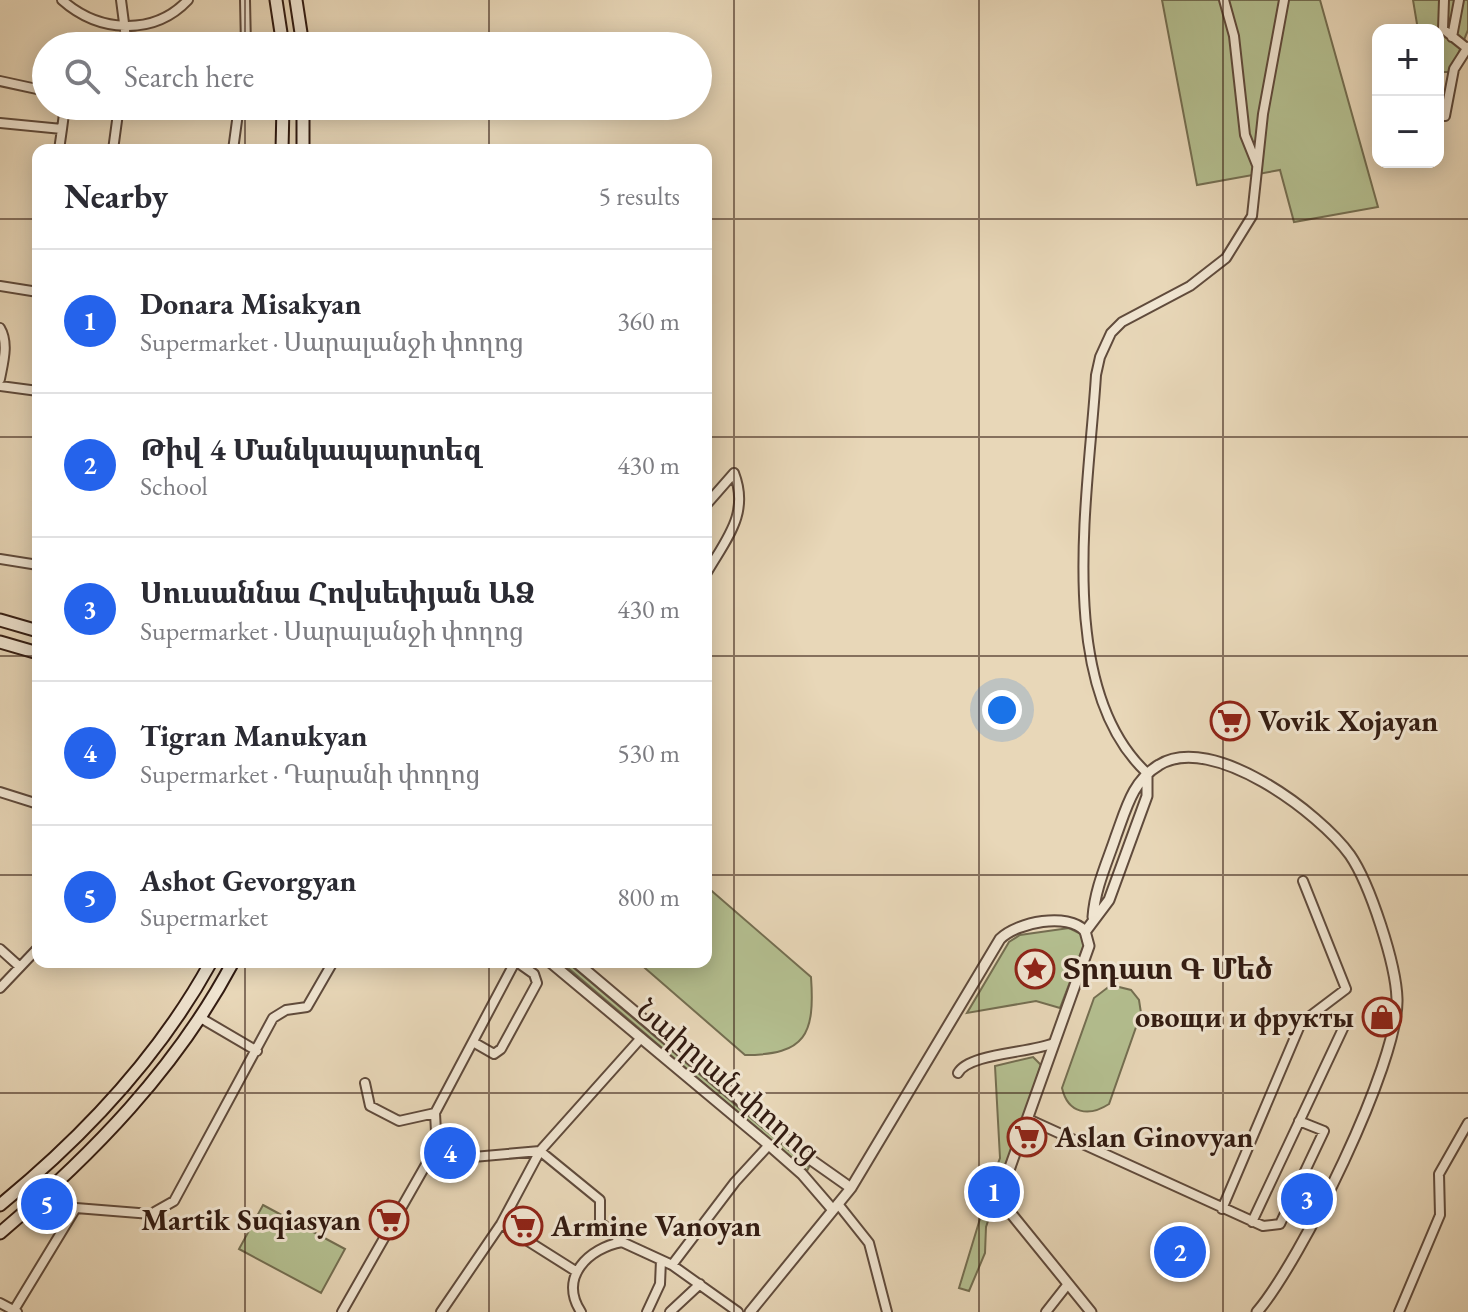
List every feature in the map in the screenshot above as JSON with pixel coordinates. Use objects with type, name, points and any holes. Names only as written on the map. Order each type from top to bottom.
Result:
[{"type":"main road","points":[[276,0],[281,32]]},
{"type":"main road","points":[[296,0],[301,32]]},
{"type":"main road","points":[[282,144],[283,120]]},
{"type":"main road","points":[[303,120],[303,144]]},
{"type":"main road","points":[[0,620],[32,629]]},
{"type":"main road","points":[[0,642],[32,651]]},
{"type":"main road","points":[[0,1205],[95,1118],[149,1053],[207,968]]},
{"type":"main road","points":[[0,1233],[110,1132],[168,1064],[229,968]]},
{"type":"street","points":[[62,0],[93,20],[123,27],[164,19],[188,0]]},
{"type":"street","points":[[121,0],[125,32]]},
{"type":"street","points":[[245,0],[246,32]]},
{"type":"street","points":[[1224,0],[1234,36],[1245,135],[1258,165]]},
{"type":"street","points":[[1091,1312],[1004,1202],[1004,1184],[1087,952],[1083,929],[1109,900],[1147,796],[1147,773],[1130,757],[1114,732],[1097,683],[1086,633],[1085,556],[1096,375],[1105,344],[1122,322],[1190,286],[1226,258],[1252,216],[1263,114],[1284,0]]},
{"type":"street","points":[[1444,0],[1443,29],[1468,48],[1454,69],[1445,116]]},
{"type":"street","points":[[1452,37],[1459,0]]},
{"type":"street","points":[[0,81],[32,88]]},
{"type":"street","points":[[60,144],[63,120]]},
{"type":"street","points":[[114,144],[117,120]]},
{"type":"street","points":[[234,144],[237,120]]},
{"type":"street","points":[[0,123],[62,129]]},
{"type":"street","points":[[0,286],[32,291]]},
{"type":"street","points":[[0,328],[4,335],[4,357],[0,379]]},
{"type":"street","points":[[0,386],[32,390]]},
{"type":"street","points":[[712,498],[734,473],[741,492],[739,515],[712,563]]},
{"type":"street","points":[[0,559],[32,564]]},
{"type":"street","points":[[1093,917],[1094,896],[1133,791],[1147,773],[1175,759],[1217,761],[1263,782],[1331,834],[1354,861],[1394,970],[1397,1003],[1380,1070],[1329,1191],[1289,1267],[1257,1312]]},
{"type":"street","points":[[0,792],[32,802]]},
{"type":"street","points":[[1222,1209],[1301,1023],[1346,989],[1303,881]]},
{"type":"street","points":[[750,1312],[851,1188],[1000,939],[1014,929],[1031,925],[1068,921],[1083,929]]},
{"type":"street","points":[[0,949],[20,967]]},
{"type":"street","points":[[0,988],[32,954]]},
{"type":"street","points":[[0,1303],[16,1311],[76,1208],[151,1214],[174,1201],[273,1018],[286,1010],[307,1007],[330,968]]},
{"type":"street","points":[[342,1312],[428,1161],[436,1132],[435,1113],[513,968]]},
{"type":"street","points":[[473,1042],[494,1054],[501,1049],[537,983],[534,974],[525,968]]},
{"type":"street","name":"Նաիրյան փողոց","points":[[557,968],[769,1145],[836,1207]]},
{"type":"street","name":"Նաիրյան փողոց","points":[[583,968],[807,1157],[851,1188]]},
{"type":"street","points":[[199,1017],[257,1051]]},
{"type":"street","points":[[1252,1222],[1347,1020]]},
{"type":"street","points":[[441,1312],[501,1224],[540,1151],[641,1038]]},
{"type":"street","points":[[958,1073],[963,1066],[976,1060],[1039,1050],[1054,1043]]},
{"type":"street","points":[[365,1083],[370,1106],[399,1121],[435,1113]]},
{"type":"street","points":[[1028,1119],[1263,1226],[1280,1224],[1324,1131],[1299,1121]]},
{"type":"street","points":[[1399,1312],[1440,1215],[1439,1174],[1468,1123]]},
{"type":"street","points":[[672,1265],[735,1182],[769,1145]]},
{"type":"street","points":[[428,1161],[540,1151],[600,1200],[600,1222],[622,1242],[672,1265],[738,1312]]},
{"type":"street","points":[[836,1207],[869,1243],[887,1312]]},
{"type":"street","points":[[501,1224],[577,1272]]},
{"type":"street","points":[[581,1312],[573,1287],[577,1272],[593,1251],[622,1242]]},
{"type":"street","points":[[647,1312],[660,1284],[661,1260]]},
{"type":"street","points":[[670,1312],[700,1284]]},
{"type":"street","points":[[1046,1312],[1068,1284]]},
{"type":"green space","points":[[1162,0],[1320,0],[1378,207],[1294,222],[1280,170],[1197,185]]},
{"type":"green space","points":[[1413,0],[1468,0],[1468,30],[1451,72],[1444,72],[1444,24],[1417,24]]},
{"type":"green space","points":[[712,891],[811,977],[811,1013],[802,1037],[782,1051],[745,1055],[645,968],[712,968]]},
{"type":"green space","points":[[1069,928],[1081,934],[1084,945],[1060,1008],[1036,1001],[967,1013],[1009,942],[1020,935]]},
{"type":"green space","points":[[568,968],[574,968],[809,1167],[807,1171]]},
{"type":"green space","points":[[1111,985],[1131,990],[1139,1000],[1141,1013],[1109,1104],[1094,1111],[1080,1111],[1069,1103],[1062,1088],[1094,998]]},
{"type":"green space","points":[[1033,1057],[1041,1065],[986,1227],[985,1253],[969,1291],[959,1288],[986,1199],[982,1178],[994,1174],[1000,1158],[995,1066]]},
{"type":"green space","points":[[263,1205],[345,1249],[321,1293],[239,1249]]},
{"type":"place","name":"Vovik Xojayan","points":[[1230,721]]},
{"type":"place","name":"Տրդատ Գ Մեծ","points":[[1035,969]]},
{"type":"place","name":"овощи и фрукты","points":[[1382,1017]]},
{"type":"place","name":"Aslan Ginovyan","points":[[1027,1137]]},
{"type":"place","name":"Tigran Manukyan","points":[[450,1153]]},
{"type":"place","name":"Donara Misakyan","points":[[994,1192]]},
{"type":"place","name":"Սուսաննա Հովսեփյան ԱՁ","points":[[1307,1199]]},
{"type":"place","name":"Ashot Gevorgyan","points":[[47,1204]]},
{"type":"place","name":"Martik Suqiasyan","points":[[389,1220]]},
{"type":"place","name":"Armine Vanoyan","points":[[523,1226]]},
{"type":"place","name":"Թիվ 4 Մանկապարտեզ","points":[[1180,1252]]}]
